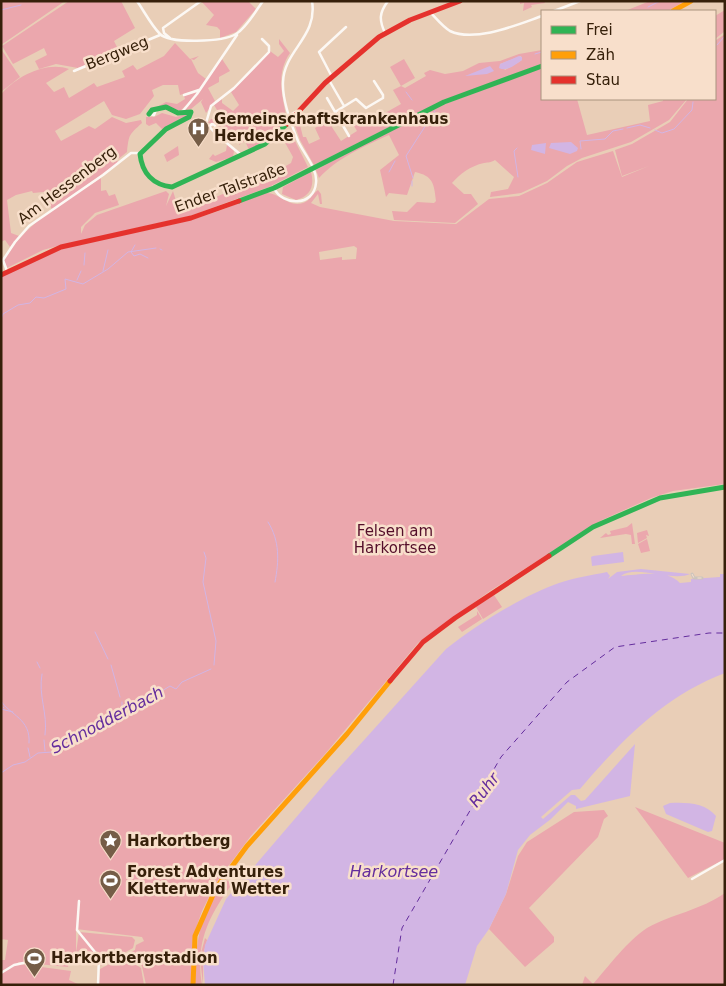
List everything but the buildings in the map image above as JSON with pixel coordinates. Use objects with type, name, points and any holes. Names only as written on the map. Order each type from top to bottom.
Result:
[{"type":"main road","points":[[240,154],[244,155],[265,144],[331,78],[385,33],[430,12],[460,1]]},
{"type":"main road","points":[[675,10],[691,1]]},
{"type":"main road","name":"Ender Talstraße","points":[[1,275],[61,247],[191,218],[276,186],[444,102],[541,66]]},
{"type":"main road","points":[[149,114],[150,111],[166,108],[181,113]]},
{"type":"main road","name":"Am Hessenberg","points":[[181,113],[191,112],[189,117],[166,129],[140,153],[140,159],[148,177],[158,183],[172,187],[240,154]]},
{"type":"main road","points":[[193,985],[195,936],[201,918],[216,888],[238,856],[347,734],[406,660],[423,642],[443,626],[584,532],[651,501],[675,494],[725,487]]},
{"type":"street","name":"Bergweg","points":[[137,1],[160,34],[170,39],[221,39],[237,34]]},
{"type":"street","name":"Bergweg","points":[[170,39],[162,28],[201,1]]},
{"type":"street","points":[[181,113],[263,1]]},
{"type":"street","points":[[276,186],[281,196],[296,202],[308,198],[316,184],[315,175],[298,141],[284,96],[284,71],[309,31],[313,21],[312,1]]},
{"type":"street","points":[[385,33],[380,18],[381,12],[388,1]]},
{"type":"street","points":[[557,10],[580,1]]},
{"type":"street","points":[[430,12],[441,24],[461,34],[510,28],[541,16]]},
{"type":"street","points":[[344,106],[319,52],[346,27]]},
{"type":"street","name":"Bergweg","points":[[74,71],[160,34]]},
{"type":"street","points":[[206,123],[211,106],[234,88],[269,52],[269,46],[262,39]]},
{"type":"street","points":[[335,112],[356,99],[366,108],[383,98],[374,81]]},
{"type":"street","points":[[184,95],[200,89]]},
{"type":"street","points":[[327,98],[349,136]]},
{"type":"street","points":[[206,123],[209,120]]},
{"type":"street","points":[[206,123],[240,154]]},
{"type":"street","points":[[209,127],[214,124],[216,133]]},
{"type":"street","name":"Am Hessenberg","points":[[7,271],[3,260],[10,247],[29,226],[104,176],[131,154],[140,153]]},
{"type":"street","points":[[276,186],[281,196]]},
{"type":"street","points":[[692,879],[725,860]]},
{"type":"street","points":[[79,900],[77,930],[99,957],[98,985]]},
{"type":"street","points":[[1,973],[14,965],[28,962]]},
{"type":"green space","points":[[1,1],[65,1],[1,45]]},
{"type":"green space","points":[[69,1],[121,1],[135,28],[114,41],[119,51],[78,68],[56,64],[39,69],[35,61],[47,55],[44,48],[13,64],[2,46]]},
{"type":"green space","points":[[201,1],[248,1],[256,9],[236,32],[220,38],[220,30],[217,27],[206,25],[214,15]]},
{"type":"green space","points":[[520,1],[544,1],[545,3],[531,5],[532,7],[523,11],[524,3],[520,4]]},
{"type":"green space","points":[[650,1],[685,1],[670,10],[628,10]]},
{"type":"green space","points":[[725,10],[725,31],[716,38],[716,15]]},
{"type":"green space","name":"Felsen am Harkortsee","points":[[725,34],[725,484],[673,491],[651,498],[602,520],[490,591],[418,643],[325,754],[250,837],[216,883],[202,911],[193,937],[191,985],[146,985],[142,966],[121,957],[135,950],[136,945],[144,941],[142,937],[76,929],[76,953],[79,932],[132,937],[135,940],[133,948],[101,966],[98,953],[79,950],[78,955],[70,953],[68,967],[18,962],[19,964],[71,971],[69,980],[80,985],[1,985],[1,960],[5,960],[8,940],[1,939],[1,277],[22,265],[69,247],[190,220],[266,193],[271,193],[288,202],[298,204],[307,201],[318,190],[321,194],[322,204],[320,204],[318,194],[311,203],[320,207],[394,221],[456,224],[489,199],[519,196],[547,183],[577,162],[613,151],[622,177],[649,166],[622,176],[615,150],[632,144],[670,122],[687,100],[716,100],[716,40]],"holes":[[[354,246],[357,248],[356,259],[342,260],[342,257],[320,260],[319,252]]]},
{"type":"green space","points":[[279,39],[290,53],[285,61],[281,78],[287,121],[274,134],[249,150],[245,141],[239,145],[240,141],[222,126],[220,128],[214,123],[208,123],[211,119],[220,120],[225,117],[220,115],[214,105],[222,99],[222,103],[233,111],[239,105],[231,92],[270,51],[278,57],[284,51],[279,44]]},
{"type":"green space","points":[[175,43],[190,59],[199,56],[194,60],[191,59],[198,73],[206,79],[199,89],[180,95],[178,85],[163,85],[152,90],[154,96],[140,114],[126,119],[112,115],[104,101],[55,131],[61,141],[89,126],[95,129],[112,117],[126,123],[141,120],[142,123],[130,135],[127,152],[117,160],[118,163],[52,209],[44,197],[53,191],[33,193],[32,191],[16,195],[7,200],[11,233],[19,236],[10,247],[5,240],[1,242],[1,95],[3,92],[17,80],[34,71],[43,68],[61,67],[69,69],[46,83],[54,92],[64,87],[69,98],[94,83],[97,87],[125,77],[122,71],[133,65],[137,70],[164,56]]},
{"type":"green space","points":[[1,49],[20,77],[1,92]]},
{"type":"green space","points":[[541,50],[541,64],[444,100],[314,165],[300,140],[293,120],[298,117],[303,137],[306,137],[309,144],[320,139],[315,128],[328,121],[341,141],[357,131],[354,126],[378,117],[401,104],[393,90],[401,86],[405,88],[426,76],[424,73],[430,70],[445,74],[463,71],[479,63],[500,61],[519,54]],"holes":[[[521,56],[522,60],[505,70],[500,64]]]},
{"type":"green space","points":[[222,59],[230,71],[219,77],[219,82],[208,88],[215,101],[206,113],[201,102],[203,99],[191,109],[183,111],[197,95],[180,111],[169,107],[157,107],[166,102],[177,104],[185,99],[184,96],[197,92]]},
{"type":"green space","points":[[404,59],[415,78],[401,86],[390,67]]},
{"type":"green space","points":[[541,68],[541,100],[577,100],[587,135],[650,121],[648,105],[663,100],[686,100],[669,120],[631,142],[582,158],[567,166],[547,181],[521,193],[490,197],[491,192],[508,189],[514,177],[495,160],[470,168],[452,183],[464,194],[471,194],[478,204],[455,223],[394,220],[392,211],[407,212],[417,202],[434,203],[436,201],[433,185],[429,178],[415,172],[407,195],[389,193],[386,197],[380,170],[399,155],[389,135],[360,148],[342,159],[319,178],[316,170],[382,134],[445,104]]},
{"type":"green space","points":[[162,113],[176,117],[189,113],[188,116],[163,130],[156,123],[149,126],[146,124],[146,117],[154,117]]},
{"type":"green space","points":[[283,139],[295,141],[308,167],[269,187],[190,216],[43,250],[7,268],[4,260],[23,234],[47,213],[101,178],[101,191],[106,190],[109,196],[115,194],[119,205],[95,213],[81,227],[81,234],[85,225],[97,215],[166,191],[169,194],[166,206],[173,191],[177,204],[180,205],[214,193],[216,197],[264,176],[265,178],[291,163],[293,157]]},
{"type":"green space","points":[[227,145],[234,151],[233,157],[216,162],[209,159],[213,154],[215,156],[226,151]]},
{"type":"green space","points":[[178,146],[179,155],[167,162],[164,155]]},
{"type":"green space","points":[[311,172],[312,186],[308,194],[296,200],[282,194],[283,187]]},
{"type":"green space","points":[[632,523],[635,544],[632,544],[631,535],[626,534],[600,538],[606,533],[608,535],[611,534],[610,531],[627,527]]},
{"type":"green space","points":[[647,530],[649,536],[646,535],[647,538],[638,543],[637,533]]},
{"type":"green space","points":[[647,539],[650,551],[641,553],[638,544]]},
{"type":"green space","points":[[494,595],[502,607],[483,619],[476,607]]},
{"type":"green space","points":[[477,611],[482,619],[462,632],[458,627],[477,615]]},
{"type":"green space","points":[[635,807],[725,843],[725,859],[688,878]]},
{"type":"green space","points":[[604,810],[608,816],[604,819],[598,837],[529,908],[554,937],[554,942],[525,967],[489,929],[506,894],[518,856],[527,842],[574,812]]},
{"type":"green space","points":[[224,878],[232,884],[216,908],[205,932],[200,957],[202,985],[194,985],[200,929],[215,892]]},
{"type":"green space","points":[[725,893],[725,985],[582,985],[585,976],[593,984],[626,947],[647,928],[706,904]]},
{"type":"green space","points":[[205,938],[207,940],[203,955],[203,985],[200,957]]},
{"type":"green space","points":[[119,959],[129,960],[141,968],[144,985],[99,985],[100,969]]},
{"type":"water","points":[[519,56],[522,57],[522,60],[514,66],[508,69],[499,68],[500,64]]},
{"type":"water","points":[[490,66],[494,71],[487,74],[465,76]]},
{"type":"water","points":[[571,142],[578,148],[577,151],[570,154],[549,148],[551,143]]},
{"type":"water","points":[[546,143],[545,154],[531,150],[532,145]]},
{"type":"water","points":[[623,552],[624,562],[592,566],[591,557],[593,556]]},
{"type":"water","name":"Harkortsee","points":[[641,569],[690,574],[682,576],[661,575],[668,576],[680,583],[691,582],[691,579],[720,577],[720,574],[725,574],[725,673],[682,694],[663,707],[628,737],[580,789],[572,790],[541,817],[543,819],[571,795],[575,795],[581,801],[585,800],[635,744],[630,796],[576,809],[576,806],[568,802],[551,819],[530,835],[518,850],[506,894],[489,929],[477,946],[465,985],[205,985],[203,960],[205,945],[226,899],[329,779],[446,649],[471,630],[530,595],[565,581],[589,575],[607,572],[610,576],[608,579],[617,572]],"holes":[[[635,572],[660,574],[644,574],[621,576]]]},
{"type":"water","points":[[670,803],[689,803],[707,808],[716,816],[712,831],[708,832],[666,814],[663,806]]},
{"type":"waterway","points":[[648,7],[660,1]]},
{"type":"waterway","points":[[1,10],[21,5]]},
{"type":"waterway","points":[[717,45],[724,37]]},
{"type":"waterway","points":[[535,54],[541,52]]},
{"type":"waterway","points":[[406,92],[412,100]]},
{"type":"waterway","points":[[655,130],[662,133],[674,129],[692,110],[693,102]]},
{"type":"waterway","points":[[413,178],[406,156],[435,111]]},
{"type":"waterway","points":[[627,128],[640,125],[650,128]]},
{"type":"waterway","points":[[581,149],[580,141],[605,139],[613,131],[623,129]]},
{"type":"waterway","points":[[517,148],[514,151],[518,177]]},
{"type":"waterway","points":[[389,172],[395,161]]},
{"type":"waterway","points":[[412,181],[412,186]]},
{"type":"waterway","points":[[135,245],[131,252],[134,256],[140,254],[148,258]]},
{"type":"waterway","points":[[1,319],[3,314],[18,305],[30,303],[36,297],[44,298],[66,289],[65,279],[83,284],[108,269],[128,252],[156,248]]},
{"type":"waterway","points":[[103,271],[108,250]]},
{"type":"waterway","points":[[84,265],[85,253]]},
{"type":"waterway","points":[[77,280],[81,271]]},
{"type":"waterway","points":[[268,522],[275,536],[278,551],[275,582]]},
{"type":"waterway","name":"Schnodderbach","points":[[204,552],[206,558],[203,582],[216,641],[214,665]]},
{"type":"waterway","points":[[95,632],[108,659]]},
{"type":"waterway","points":[[37,662],[40,668]]},
{"type":"waterway","points":[[111,665],[120,697]]},
{"type":"waterway","name":"Schnodderbach","points":[[1,773],[13,765],[25,762],[38,753],[52,752],[65,741],[71,742],[76,736],[89,730],[93,725],[102,724],[131,703],[149,699],[170,686],[176,689],[182,682],[211,669]]},
{"type":"waterway","points":[[42,674],[41,690],[46,727],[45,735]]},
{"type":"waterway","points":[[1,701],[27,728],[29,743]]},
{"type":"waterway","name":"Schnodderbach","points":[[122,702],[122,709]]},
{"type":"waterway","points":[[1,709],[13,712]]},
{"type":"waterway","points":[[44,740],[45,751]]},
{"type":"waterway","points":[[28,748],[30,757]]},
{"type":"ferry route","points":[[393,985],[402,928],[501,757],[567,682],[615,647],[709,633],[725,633]]},
{"type":"railway","points":[[692,574],[694,578],[702,578]]},
{"type":"traffic: fast","points":[[239,201],[274,188],[444,102],[541,66]]},
{"type":"traffic: fast","points":[[149,114],[152,110],[166,107],[178,113],[191,112],[189,117],[166,129],[140,154],[143,167],[150,177],[159,184],[172,187],[265,144],[287,124]]},
{"type":"traffic: fast","points":[[549,556],[593,527],[660,498],[725,487]]},
{"type":"traffic: slow","points":[[675,10],[691,1]]},
{"type":"traffic: slow","points":[[193,985],[195,936],[216,888],[247,846],[347,734],[390,681]]},
{"type":"traffic: jam","points":[[287,124],[325,83],[379,37],[410,20],[460,1]]},
{"type":"traffic: jam","points":[[1,275],[61,247],[191,218],[239,201]]},
{"type":"traffic: jam","points":[[390,681],[423,642],[455,618],[549,556]]},
{"type":"place","name":"Gemeinschaftskrankenhaus Herdecke","points":[[198,147]]},
{"type":"place","name":"Harkortberg","points":[[111,860]]},
{"type":"place","name":"Forest Adventures Kletterwald Wetter","points":[[111,900]]},
{"type":"place","name":"Harkortbergstadion","points":[[35,977]]},
{"type":"water label","name":"Ruhr","points":[[484,790]]}]
